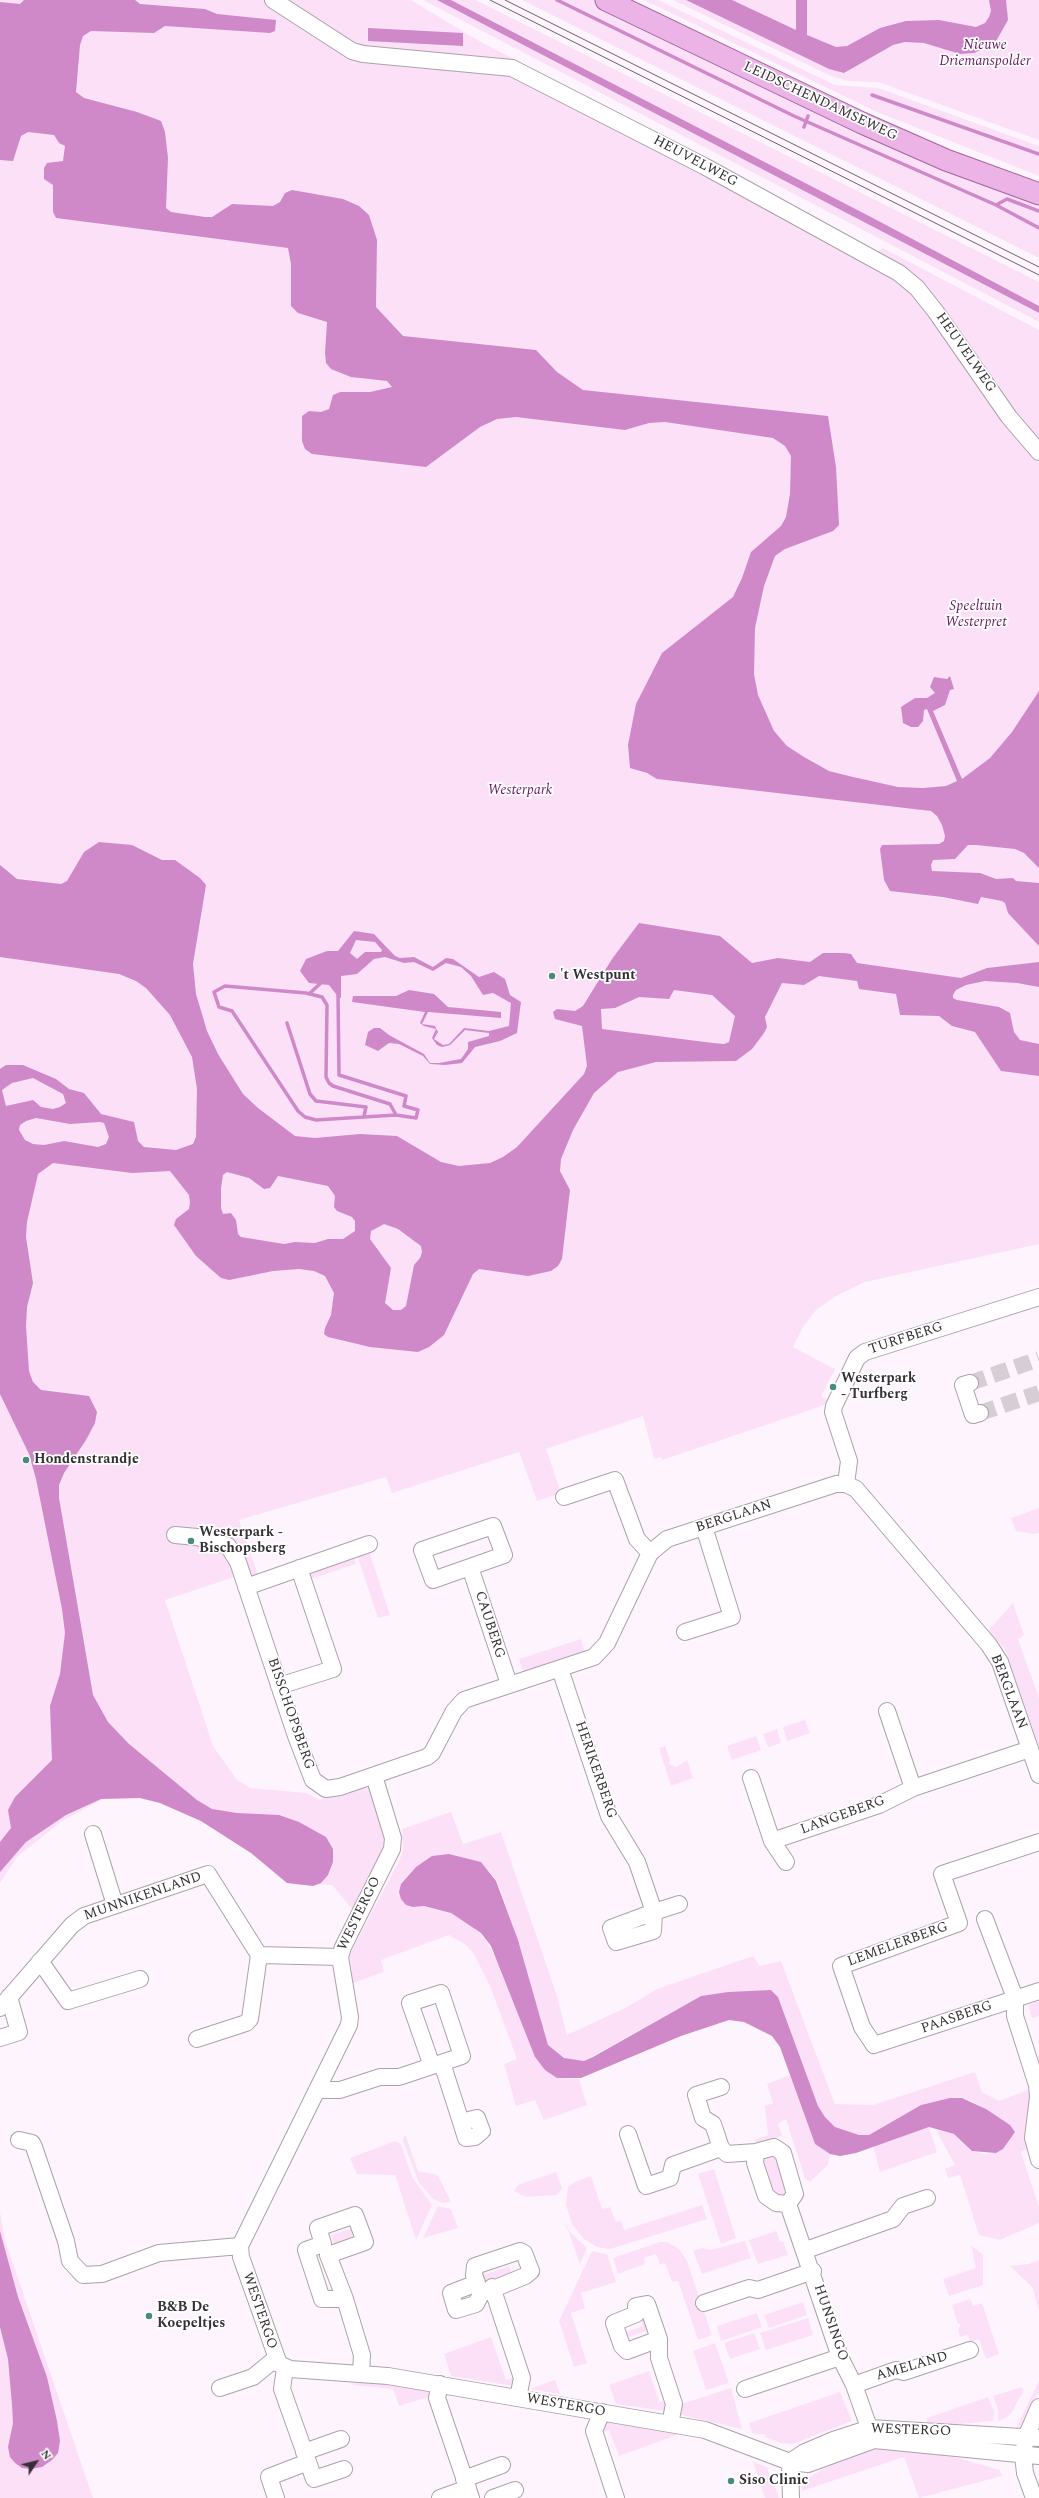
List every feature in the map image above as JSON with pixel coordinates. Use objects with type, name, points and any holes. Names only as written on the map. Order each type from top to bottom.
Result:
[{"type":"main road","name":"LEIDSCHENDAMSEWEG","points":[[606,0],[862,123],[946,160],[1039,194]]},
{"type":"main road","name":"LEIDSCHENDAMSEWEG","points":[[636,0],[924,136],[1004,168],[1039,179]]},
{"type":"street","name":"HEUVELWEG","points":[[273,0],[352,50],[364,54],[512,68],[704,166],[900,273],[918,288],[1009,417],[1039,452]]},
{"type":"street","name":"TURFBERG","points":[[846,1484],[849,1461],[833,1412],[834,1406],[857,1358],[865,1352],[1039,1297]]},
{"type":"street","points":[[970,1383],[963,1386],[973,1415],[980,1413]]},
{"type":"street","points":[[564,1497],[615,1480],[636,1539],[650,1553]]},
{"type":"street","name":"BERGLAAN","points":[[374,1776],[427,1757],[432,1753],[460,1703],[509,1684],[594,1657],[607,1643],[650,1553],[667,1539],[836,1484],[846,1484],[856,1489],[989,1645],[1000,1662],[1039,1776]]},
{"type":"street","points":[[493,1526],[504,1555],[470,1567],[432,1580],[422,1550],[493,1526]]},
{"type":"street","points":[[685,1632],[732,1617],[704,1527]]},
{"type":"street","name":"BISSCHOPSBERG","points":[[175,1535],[197,1537],[228,1546],[238,1562],[279,1686],[313,1780],[318,1785],[326,1789],[340,1787],[374,1776]]},
{"type":"street","points":[[246,1587],[368,1544]]},
{"type":"street","name":"CAUBERG","points":[[470,1567],[509,1684]]},
{"type":"street","points":[[279,1686],[333,1669],[299,1568]]},
{"type":"street","name":"HERIKERBERG","points":[[560,1669],[609,1816],[635,1857],[654,1912],[679,1904]]},
{"type":"street","points":[[888,1711],[913,1788]]},
{"type":"street","name":"LANGEBERG","points":[[772,1841],[879,1805],[913,1788],[1030,1749]]},
{"type":"street","name":"WESTERGO","points":[[374,1776],[394,1838],[392,1848],[343,1946],[340,1957],[350,2017],[349,2025],[240,2246],[241,2257],[280,2363],[440,2384],[705,2430],[790,2462],[808,2464],[872,2434],[1032,2437]]},
{"type":"street","points":[[751,1778],[772,1841],[786,1862]]},
{"type":"street","points":[[93,1834],[115,1905]]},
{"type":"street","name":"LEMELERBERG","points":[[874,2045],[862,2027],[841,1966],[959,1923],[942,1874],[1039,1842]]},
{"type":"street","name":"MUNNIKENLAND","points":[[0,2038],[19,2032],[4,2003],[78,1920],[115,1905],[208,1874],[259,1955]]},
{"type":"street","points":[[985,1919],[1015,1998],[1015,2016],[1037,2085],[1038,2097],[1033,2138],[1039,2160]]},
{"type":"street","points":[[197,2039],[246,2022],[250,2019],[259,1955],[340,1957]]},
{"type":"street","points":[[40,1961],[68,2001],[140,1979]]},
{"type":"street","name":"PAASBERG","points":[[874,2045],[1039,1991]]},
{"type":"street","points":[[317,2090],[340,2090],[380,2077],[399,2077],[437,2065],[462,2122]]},
{"type":"street","points":[[722,2087],[696,2095],[703,2118],[713,2124],[720,2148],[727,2154],[756,2152],[774,2147],[783,2153],[795,2194],[788,2204],[776,2203],[766,2196],[755,2163],[756,2152]]},
{"type":"street","points":[[628,2134],[646,2186],[670,2178],[673,2165],[720,2148]]},
{"type":"street","points":[[19,2140],[32,2143],[34,2147],[66,2241],[70,2261],[83,2275],[102,2274],[159,2253],[240,2246]]},
{"type":"street","points":[[806,2250],[893,2219],[902,2206],[927,2198]]},
{"type":"street","name":"HUNSINGO","points":[[788,2204],[806,2250],[840,2357],[854,2385],[872,2434]]},
{"type":"street","points":[[345,2299],[322,2299],[306,2250],[326,2249],[345,2299],[362,2355],[361,2374]]},
{"type":"street","points":[[704,2303],[749,2288],[758,2290],[812,2271]]},
{"type":"street","points":[[483,2288],[522,2378],[518,2398]]},
{"type":"street","points":[[659,2340],[659,2358],[674,2404],[670,2424]]},
{"type":"street","name":"AMELAND","points":[[854,2385],[896,2370],[904,2372],[970,2350]]},
{"type":"street","points":[[745,2389],[840,2357]]},
{"type":"street","points":[[220,2388],[253,2377],[280,2363],[282,2389],[314,2478],[344,2468]]},
{"type":"street","points":[[440,2384],[437,2398],[468,2488]]},
{"type":"street","points":[[1034,2498],[1025,2473],[1023,2455],[1032,2437],[1039,2407]]},
{"type":"street","points":[[602,2412],[594,2431],[616,2498]]},
{"type":"street","name":"WESTERGO","points":[[872,2434],[1039,2456]]},
{"type":"street","points":[[276,2498],[269,2477],[341,2439]]},
{"type":"street","points":[[790,2462],[791,2498]]},
{"type":"street","points":[[440,2498],[468,2488],[502,2465]]},
{"type":"street","points":[[494,2498],[515,2490]]},
{"type":"green space","name":"Westerpark","points":[[0,0],[411,0],[481,42],[520,62],[515,62],[875,253],[883,248],[1039,330],[1039,1244],[865,1282],[838,1295],[816,1310],[803,1327],[793,1347],[835,1369],[821,1396],[826,1399],[824,1405],[819,1407],[662,1460],[661,1457],[654,1459],[643,1416],[546,1449],[561,1493],[537,1501],[519,1452],[392,1493],[386,1477],[239,1520],[259,1578],[240,1575],[165,1600],[213,1746],[237,1780],[251,1788],[306,1793],[320,1800],[359,1786],[370,1789],[373,1793],[387,1842],[354,1911],[332,1885],[287,1883],[251,1853],[201,1821],[160,1803],[116,1792],[62,1821],[17,1857],[0,1883]]},
{"type":"green space","points":[[423,0],[437,0],[725,148],[1039,313],[1039,322]]},
{"type":"green space","points":[[451,0],[476,0],[1039,282],[1039,306]]},
{"type":"green space","points":[[522,0],[600,0],[1039,199],[1039,258]]},
{"type":"green space","points":[[644,0],[658,0],[835,85],[878,88],[1039,146],[1039,176],[877,112]]},
{"type":"green space","name":"Nieuwe Driemanspolder","points":[[673,0],[686,0],[829,69],[849,73],[697,0],[1039,0],[1039,140],[878,82],[848,81],[831,76]]},
{"type":"green space","points":[[1039,1508],[1039,1533],[1033,1534],[1016,1531],[1011,1518]]},
{"type":"green space","points":[[368,1548],[390,1615],[378,1618],[356,1552]]},
{"type":"green space","points":[[352,1553],[356,1564],[305,1581],[304,1570]]},
{"type":"green space","points":[[1013,1603],[1024,1635],[1018,1639],[1039,1698],[1039,1746],[1005,1649],[988,1631]]},
{"type":"green space","points":[[581,1639],[585,1653],[524,1674],[519,1659]]},
{"type":"green space","points":[[805,1720],[810,1733],[787,1741],[783,1727]]},
{"type":"green space","points":[[777,1729],[781,1743],[768,1747],[763,1734]]},
{"type":"green space","points":[[756,1736],[761,1750],[732,1760],[727,1746]]},
{"type":"green space","points":[[665,1746],[670,1760],[669,1764],[676,1767],[687,1760],[693,1778],[671,1786],[659,1748]]},
{"type":"green space","points":[[451,1812],[463,1844],[501,1832],[557,1996],[567,2035],[627,2007],[657,1989],[753,1956],[760,1966],[781,1961],[835,2104],[873,2105],[975,2072],[982,2092],[999,2101],[1033,2088],[1031,2147],[1021,2152],[1039,2207],[1039,2223],[1000,2240],[979,2235],[960,2175],[948,2178],[945,2169],[955,2165],[936,2130],[954,2134],[972,2151],[983,2154],[996,2153],[1006,2145],[994,2115],[974,2102],[962,2098],[950,2098],[921,2105],[869,2135],[859,2135],[835,2127],[825,2117],[818,2106],[778,1997],[771,1990],[701,1996],[584,2061],[573,2061],[555,2053],[549,2047],[568,2079],[579,2079],[587,2105],[544,2120],[535,2100],[516,2106],[504,2064],[517,2059],[490,1986],[474,1954],[466,1945],[449,1935],[381,1960],[384,1972],[353,1983],[350,1957],[352,1950],[400,1859],[403,1848],[402,1829]],"holes":[[[449,1854],[481,1862],[497,1881],[518,1940],[548,2045],[481,1933],[451,1913],[424,1906],[413,1907],[401,1884],[416,1867]]]},
{"type":"green space","points":[[1039,2001],[1039,2016],[1032,2018],[1028,2005]]},
{"type":"green space","points":[[790,2075],[815,2144],[830,2154],[828,2165],[810,2182],[805,2178],[786,2119],[778,2124],[782,2136],[757,2145],[755,2140],[768,2135],[765,2106],[773,2103],[767,2084]]},
{"type":"green space","points":[[929,2127],[937,2152],[880,2172],[873,2145]]},
{"type":"green space","points":[[405,2134],[418,2171],[438,2175],[451,2202],[443,2203],[433,2199],[419,2183],[403,2141]]},
{"type":"green space","points":[[395,2141],[401,2144],[412,2177],[432,2205],[416,2240],[395,2175],[357,2174],[350,2158]]},
{"type":"green space","points":[[776,2154],[789,2188],[786,2194],[779,2197],[774,2196],[761,2159],[763,2156]]},
{"type":"green space","points":[[714,2169],[736,2238],[721,2244],[698,2174]]},
{"type":"green space","points":[[556,2172],[562,2188],[557,2195],[526,2197],[514,2191],[518,2185]]},
{"type":"green space","points":[[591,2176],[602,2209],[610,2207],[616,2222],[621,2221],[624,2230],[702,2205],[707,2219],[610,2249],[597,2247],[584,2239],[572,2224],[566,2205],[568,2187],[574,2182]]},
{"type":"green space","points":[[438,2206],[451,2209],[458,2228],[423,2238]]},
{"type":"green space","points":[[0,2212],[5,2240],[93,2498],[0,2498]]},
{"type":"green space","points":[[564,2219],[570,2232],[587,2248],[580,2264]]},
{"type":"green space","points":[[350,2229],[355,2241],[335,2248],[331,2235]]},
{"type":"green space","points":[[776,2231],[780,2242],[783,2241],[788,2255],[758,2264],[749,2240]]},
{"type":"green space","points":[[745,2241],[751,2258],[702,2274],[693,2251],[702,2248],[710,2250]]},
{"type":"green space","points":[[660,2242],[667,2242],[679,2249],[687,2261],[712,2335],[698,2340],[678,2281],[672,2282],[665,2263],[660,2265],[656,2254],[644,2258],[645,2264],[618,2274],[613,2258]]},
{"type":"green space","points":[[971,2245],[983,2255],[983,2285],[949,2296],[943,2279],[976,2268]]},
{"type":"green space","points":[[592,2251],[607,2254],[616,2282],[581,2293],[585,2308],[571,2313],[587,2363],[574,2367],[559,2321]]},
{"type":"green space","points":[[1039,2260],[1039,2312],[1033,2288],[1010,2266],[1029,2264]]},
{"type":"green space","points":[[509,2266],[512,2275],[488,2284],[483,2284],[479,2274],[483,2267],[486,2274]]},
{"type":"green space","points":[[970,2299],[973,2306],[982,2303],[999,2354],[986,2359],[979,2339],[970,2342],[968,2335],[960,2337],[958,2330],[961,2324],[958,2324],[952,2305]]},
{"type":"green space","points":[[803,2302],[807,2315],[769,2328],[764,2315]]},
{"type":"green space","points":[[643,2312],[650,2330],[628,2337],[630,2344],[623,2333],[643,2326],[640,2315]]},
{"type":"green space","points":[[757,2313],[762,2327],[721,2341],[717,2326]]},
{"type":"green space","points":[[808,2318],[813,2335],[766,2350],[760,2333]]},
{"type":"green space","points":[[754,2333],[760,2349],[730,2359],[724,2343]]},
{"type":"green space","points":[[491,2337],[506,2380],[515,2377],[513,2386],[451,2376],[444,2354]]},
{"type":"green space","points":[[715,2343],[729,2383],[706,2390],[693,2351]]},
{"type":"green space","points":[[649,2371],[659,2402],[668,2400],[666,2411],[616,2404],[609,2385]]},
{"type":"green space","points":[[352,2379],[430,2391],[432,2396],[399,2406],[393,2389],[353,2385]]},
{"type":"green space","points":[[555,2380],[560,2394],[529,2389]]},
{"type":"green space","points":[[1039,2381],[1039,2391],[1023,2424],[1015,2430]]},
{"type":"green space","points":[[1022,2387],[1024,2390],[1012,2412],[1006,2418],[998,2421],[998,2410],[993,2396]]},
{"type":"green space","points":[[731,2388],[742,2429],[677,2414],[678,2405]]},
{"type":"green space","points":[[840,2392],[852,2421],[793,2444],[781,2443],[765,2437],[766,2435],[752,2433],[749,2423]]},
{"type":"green space","points":[[988,2397],[994,2411],[993,2421],[948,2425],[927,2422],[927,2418]]},
{"type":"green space","points":[[605,2420],[671,2430],[677,2435],[619,2456],[609,2430],[602,2433]]},
{"type":"green space","points":[[875,2448],[951,2456],[1000,2470],[1002,2476],[919,2498],[904,2457],[802,2491],[802,2485],[808,2478],[841,2459]]},
{"type":"green space","points":[[753,2462],[767,2467],[779,2498],[765,2498]]},
{"type":"shaded area","points":[[24,0],[135,0],[140,4],[205,9],[217,14],[276,20],[275,31],[270,33],[165,26],[154,33],[91,31],[83,36],[80,45],[76,92],[84,98],[137,112],[161,121],[165,132],[168,158],[166,208],[171,212],[212,217],[232,204],[273,206],[280,202],[285,193],[292,190],[343,199],[359,206],[369,215],[377,240],[376,307],[403,336],[536,350],[557,372],[583,390],[828,416],[836,467],[839,525],[833,531],[785,549],[775,556],[764,586],[755,628],[754,674],[758,695],[774,731],[787,746],[804,757],[829,771],[898,787],[923,788],[946,786],[957,781],[927,709],[924,710],[923,721],[918,727],[911,727],[903,723],[901,707],[915,698],[927,698],[935,693],[930,687],[934,677],[947,679],[950,676],[954,689],[950,690],[945,705],[933,711],[962,779],[990,758],[1012,732],[1039,691],[1039,868],[1024,853],[1015,849],[976,845],[968,845],[955,859],[933,860],[931,865],[932,871],[980,873],[996,879],[1013,878],[1016,881],[1039,883],[1039,946],[1008,913],[1005,903],[1002,901],[981,897],[978,904],[943,897],[890,891],[884,880],[880,849],[882,845],[939,844],[944,841],[945,836],[942,825],[937,816],[931,811],[657,779],[647,773],[630,768],[628,745],[636,704],[662,653],[733,597],[742,578],[751,552],[781,526],[786,517],[790,494],[791,456],[785,446],[773,438],[665,422],[649,423],[625,430],[516,417],[497,419],[480,427],[426,467],[312,454],[305,449],[302,441],[302,416],[309,411],[321,412],[329,409],[333,395],[340,392],[370,392],[392,387],[387,381],[351,377],[331,369],[326,363],[325,353],[327,322],[298,313],[291,306],[291,264],[288,248],[56,218],[53,212],[53,185],[44,179],[44,168],[47,163],[63,161],[65,146],[59,143],[54,135],[28,132],[21,136],[13,161],[0,160],[0,2],[20,4]]},
{"type":"shaded area","points":[[437,0],[451,0],[869,216],[1039,306],[1039,313]]},
{"type":"shaded area","points":[[686,0],[732,0],[796,30],[796,0],[807,0],[807,35],[836,47],[847,46],[880,28],[906,21],[939,20],[976,27],[985,23],[989,17],[991,11],[989,0],[1006,0],[1008,20],[995,43],[974,53],[960,54],[924,43],[905,42],[893,45],[844,73],[829,69]]},
{"type":"shaded area","points":[[368,28],[463,33],[463,46],[368,41]]},
{"type":"shaded area","points":[[99,842],[132,845],[162,860],[175,860],[200,878],[206,885],[193,964],[196,994],[207,1031],[218,1054],[243,1094],[258,1108],[295,1136],[315,1138],[360,1134],[397,1136],[441,1162],[459,1166],[490,1163],[503,1157],[517,1147],[584,1074],[587,1066],[582,1026],[555,1019],[553,1012],[557,1009],[575,1011],[583,1006],[612,959],[639,923],[720,936],[752,963],[778,958],[810,962],[823,953],[844,953],[851,954],[857,963],[961,978],[987,968],[1039,962],[1039,987],[1017,983],[985,981],[966,985],[956,990],[953,998],[999,1007],[1010,1013],[1014,1032],[1020,1040],[1039,1044],[1039,1076],[1001,1071],[975,1032],[952,1026],[939,1016],[900,1015],[896,994],[859,989],[857,981],[819,976],[804,985],[782,983],[765,1017],[767,1027],[764,1033],[752,1049],[736,1061],[656,1062],[618,1072],[594,1093],[573,1130],[561,1159],[560,1171],[570,1190],[562,1259],[558,1266],[551,1271],[528,1276],[479,1269],[473,1274],[444,1335],[429,1347],[418,1352],[370,1347],[328,1337],[324,1334],[331,1315],[334,1293],[325,1276],[314,1271],[299,1269],[273,1271],[229,1280],[221,1278],[196,1256],[174,1225],[176,1219],[189,1209],[190,1203],[189,1195],[170,1171],[132,1173],[53,1163],[38,1174],[27,1222],[26,1237],[33,1283],[27,1307],[26,1326],[29,1371],[33,1382],[41,1390],[89,1396],[97,1412],[95,1423],[86,1440],[64,1473],[59,1485],[59,1498],[93,1695],[108,1722],[129,1744],[197,1800],[212,1809],[237,1813],[279,1815],[299,1822],[326,1837],[333,1849],[333,1862],[328,1875],[321,1883],[313,1886],[287,1883],[251,1853],[201,1821],[160,1803],[140,1798],[101,1799],[66,1815],[26,1842],[0,1872],[0,1842],[11,1828],[8,1810],[15,1797],[52,1760],[50,1706],[60,1674],[65,1633],[62,1609],[36,1479],[29,1454],[0,1394],[0,1069],[6,1065],[23,1065],[56,1079],[69,1089],[84,1093],[101,1114],[134,1122],[138,1141],[144,1147],[176,1150],[193,1144],[196,1137],[197,1089],[192,1057],[170,1015],[146,988],[136,981],[119,974],[0,957],[0,865],[17,879],[61,884],[67,881],[84,852]],"holes":[[[674,990],[712,995],[735,1016],[729,1042],[724,1044],[713,1043],[602,1029],[601,1009],[615,1008],[639,997],[669,999]],[[33,1078],[63,1094],[66,1103],[53,1109],[41,1107],[33,1100],[6,1106],[2,1090],[12,1083]],[[36,1118],[70,1124],[100,1122],[104,1123],[109,1137],[106,1144],[98,1147],[64,1141],[44,1145],[33,1144],[25,1140],[19,1130],[20,1125],[26,1121]],[[227,1172],[249,1178],[264,1189],[270,1188],[278,1176],[328,1186],[335,1196],[334,1207],[337,1211],[352,1217],[355,1221],[355,1231],[343,1239],[328,1239],[315,1243],[295,1242],[284,1244],[241,1237],[238,1234],[236,1220],[231,1213],[223,1214],[221,1208],[221,1188],[223,1175]],[[384,1224],[398,1229],[421,1246],[422,1252],[420,1258],[414,1265],[406,1306],[401,1310],[393,1310],[385,1303],[391,1268],[370,1239],[371,1231]]]},
{"type":"shaded area","points":[[354,931],[374,934],[395,956],[400,958],[414,957],[433,967],[446,958],[453,959],[479,977],[494,972],[505,979],[510,995],[521,1002],[517,1033],[500,1041],[475,1047],[462,1063],[445,1065],[430,1064],[423,1056],[399,1044],[389,1043],[378,1051],[365,1045],[368,1032],[374,1028],[380,1028],[389,1035],[424,1054],[430,1063],[461,1059],[468,1049],[468,1042],[489,1036],[489,1033],[465,1030],[450,1045],[442,1047],[437,1045],[432,1038],[436,1029],[424,1026],[420,1023],[425,1012],[352,1002],[353,996],[396,996],[409,990],[434,994],[448,1007],[501,1012],[501,1018],[428,1012],[422,1024],[435,1026],[438,1032],[434,1039],[443,1045],[449,1044],[464,1028],[489,1031],[509,1026],[511,1003],[493,993],[483,995],[471,976],[461,967],[446,963],[433,971],[414,962],[404,963],[385,957],[374,959],[357,974],[341,976],[341,998],[339,998],[329,985],[309,983],[300,971],[306,959],[327,951],[338,951]],"holes":[[[356,940],[375,942],[382,950],[381,952],[365,952],[357,959],[350,953]]]},
{"type":"shaded area","points":[[449,1854],[481,1862],[496,1881],[518,1940],[548,2045],[564,2058],[584,2061],[593,2057],[701,1996],[728,1992],[771,1990],[778,1997],[818,2106],[825,2117],[835,2127],[859,2135],[869,2135],[921,2105],[950,2098],[962,2098],[986,2109],[1010,2125],[1015,2132],[1003,2149],[996,2153],[972,2151],[954,2134],[929,2127],[856,2153],[840,2156],[830,2154],[815,2144],[780,2047],[772,2036],[744,2022],[729,2020],[681,2036],[581,2078],[557,2078],[545,2070],[535,2057],[491,1946],[481,1933],[451,1913],[424,1906],[413,1907],[406,1905],[401,1899],[399,1892],[401,1884],[416,1867],[432,1856]]},
{"type":"shaded area","points":[[0,2231],[18,2297],[47,2377],[60,2441],[58,2453],[52,2460],[42,2467],[31,2469],[22,2468],[15,2463],[10,2457],[8,2447],[13,2423],[8,2359],[0,2327]]},
{"type":"waterway","points":[[557,0],[794,116],[996,205],[1039,228]]},
{"type":"waterway","points":[[872,95],[1039,154]]},
{"type":"waterway","points":[[804,127],[808,116]]},
{"type":"waterway","points":[[996,205],[1007,199],[1039,211]]},
{"type":"waterway","points":[[309,994],[323,981]]},
{"type":"waterway","points":[[338,995],[339,1075],[406,1096],[404,1106],[418,1110],[416,1118],[396,1115],[316,1120],[305,1117],[298,1111],[232,1011],[219,1007],[214,992],[225,986],[306,993],[322,997],[327,1005],[326,1077],[329,1083],[333,1086],[390,1104],[396,1115]]},
{"type":"waterway","points":[[287,1023],[310,1094],[316,1101],[366,1107],[364,1116]]},
{"type":"tunnel","points":[[970,1383],[1039,1359]]},
{"type":"tunnel","points":[[980,1413],[1039,1393]]},
{"type":"tram line","points":[[490,0],[1039,275]]},
{"type":"tram line","points":[[505,0],[1039,267]]},
{"type":"place","name":"'t Westpunt","points":[[552,976]]},
{"type":"place","name":"Westerpark - Turfberg","points":[[833,1387]]},
{"type":"place","name":"Hondenstrandje","points":[[26,1460]]},
{"type":"place","name":"Westerpark - Bischopsberg","points":[[191,1541]]},
{"type":"place","name":"B&B De Koepeltjes","points":[[149,2316]]},
{"type":"place","name":"Siso Clinic","points":[[731,2481]]},
{"type":"park label","name":"Speeltuin Westerpret","points":[[976,616]]}]
